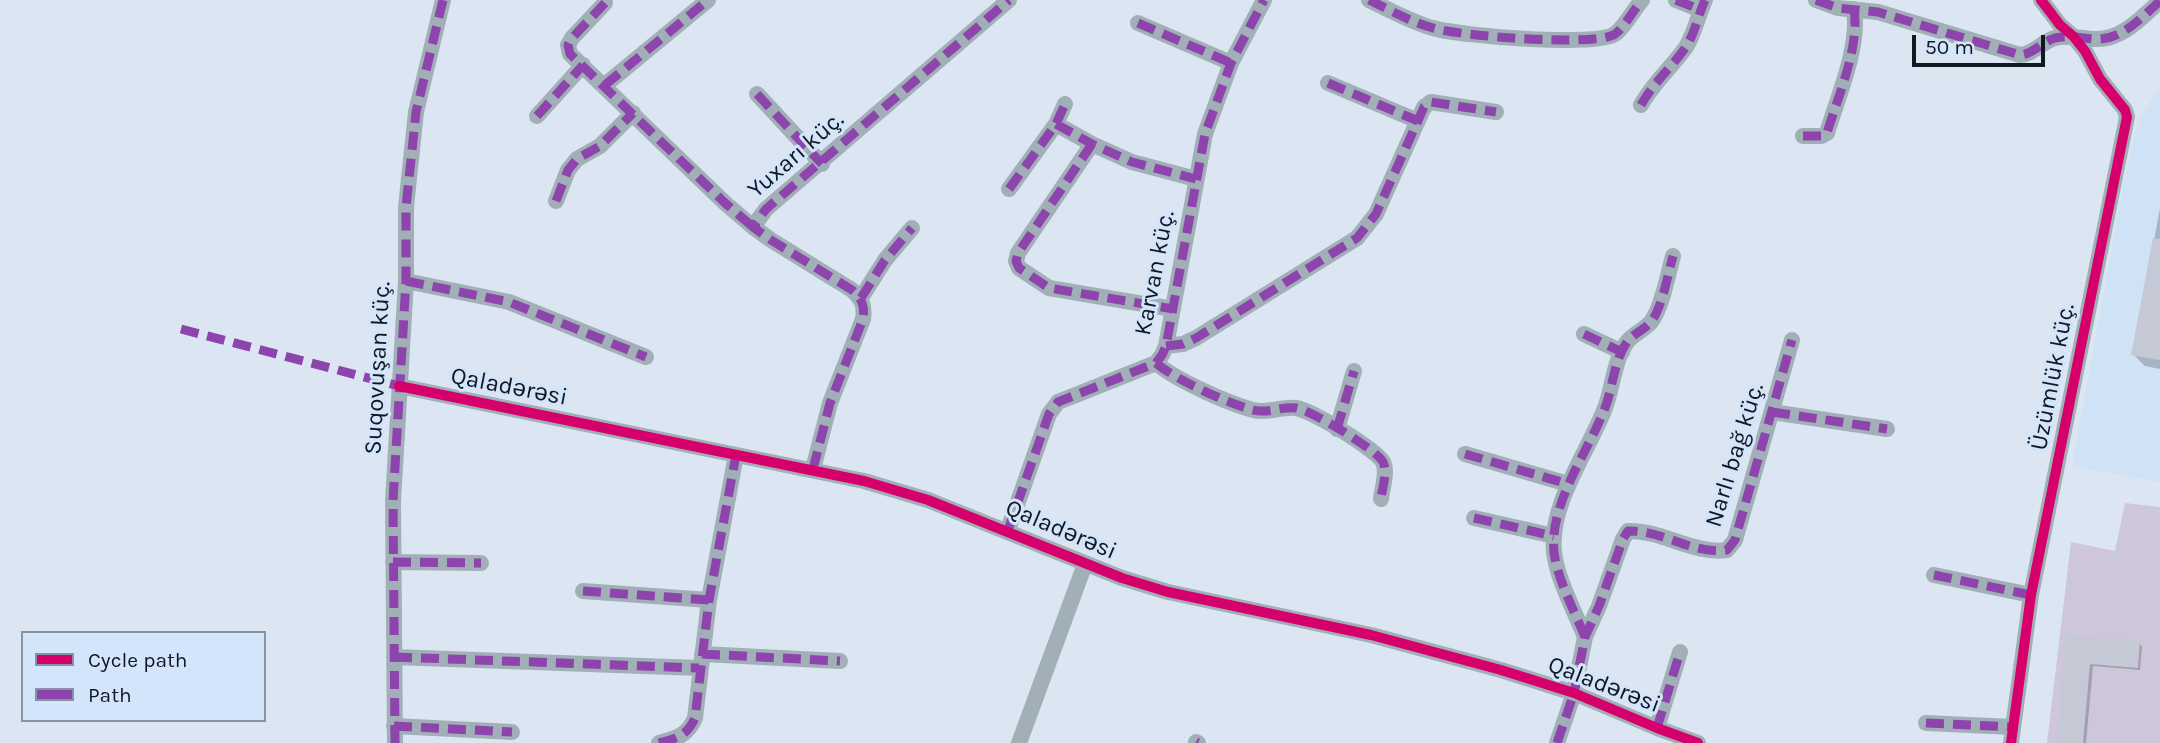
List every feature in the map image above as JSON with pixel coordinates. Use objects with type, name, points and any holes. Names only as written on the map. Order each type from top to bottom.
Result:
[{"type":"street","name":"Suqovuşan küç.","points":[[395,735],[393,501],[406,281],[406,207],[416,112],[443,0]]},
{"type":"street","points":[[605,85],[708,0]]},
{"type":"street","name":"Yuxarı küç.","points":[[861,298],[852,289],[753,227],[766,209],[1009,0]]},
{"type":"street","name":"Karvan küç.","points":[[1008,530],[1049,414],[1058,402],[1156,363],[1163,355],[1205,134],[1231,63],[1264,0]]},
{"type":"street","points":[[1369,0],[1434,29],[1558,41],[1615,34],[1642,0]]},
{"type":"street","points":[[1641,105],[1661,76],[1685,49],[1703,5],[1676,0]]},
{"type":"street","points":[[1816,0],[1838,8],[1878,12],[2020,55],[2029,54],[2047,41],[2057,38],[2073,36],[2097,40],[2114,37],[2160,1]]},
{"type":"street","name":"Üzümlük küç.","points":[[2012,735],[2031,595],[2127,117],[2073,36],[2060,25],[2041,0]]},
{"type":"street","points":[[606,3],[572,38],[568,45],[570,54],[753,227]]},
{"type":"street","points":[[1803,135],[1827,133],[1854,41],[1854,9]]},
{"type":"street","points":[[1138,23],[1231,63]]},
{"type":"street","points":[[537,116],[583,65]]},
{"type":"street","points":[[1328,83],[1418,121]]},
{"type":"street","points":[[757,94],[822,163]]},
{"type":"street","points":[[1166,345],[1183,344],[1196,338],[1357,238],[1376,214],[1424,107],[1431,102],[1496,113]]},
{"type":"street","points":[[1009,190],[1056,124],[1065,104]]},
{"type":"street","points":[[556,201],[568,170],[577,159],[600,146],[633,113]]},
{"type":"street","points":[[1056,124],[1132,162],[1196,179]]},
{"type":"street","points":[[1092,144],[1018,253],[1016,261],[1019,268],[1049,288],[1173,309]]},
{"type":"street","points":[[813,469],[830,403],[863,319],[861,298],[886,260],[912,228]]},
{"type":"street","points":[[1585,638],[1560,575],[1554,555],[1554,536],[1568,484],[1605,408],[1622,352],[1628,340],[1656,316],[1673,256]]},
{"type":"street","points":[[406,281],[509,302],[646,357]]},
{"type":"street","points":[[1584,334],[1622,352]]},
{"type":"street","name":"Narlı bağ küç.","points":[[1557,743],[1574,693],[1585,638],[1628,531],[1642,531],[1714,552],[1727,550],[1735,540],[1792,340]]},
{"type":"street","points":[[1156,363],[1189,384],[1254,411],[1266,412],[1294,407],[1309,412],[1382,460],[1386,469],[1381,499]]},
{"type":"street","points":[[1337,429],[1354,371]]},
{"type":"street","name":"Qaladərəsi","points":[[399,386],[813,469],[928,499],[1085,564],[1168,592],[1371,635],[1500,670],[1574,693],[1657,729],[1698,743]]},
{"type":"street","points":[[1772,412],[1887,429]]},
{"type":"street","points":[[1465,454],[1568,484]]},
{"type":"street","points":[[659,743],[681,737],[690,730],[695,718],[709,600],[736,455]]},
{"type":"street","points":[[1474,518],[1554,536]]},
{"type":"street","points":[[393,562],[481,562]]},
{"type":"street","points":[[1019,743],[1085,564]]},
{"type":"street","points":[[1934,575],[2031,595]]},
{"type":"street","points":[[583,591],[709,600]]},
{"type":"street","points":[[1657,729],[1680,652]]},
{"type":"street","points":[[394,657],[840,661]]},
{"type":"street","points":[[1926,723],[2012,735]]},
{"type":"street","points":[[395,735],[512,732]]},
{"type":"shaded area","points":[[2160,86],[2160,482],[2072,466],[2137,123]]},
{"type":"shaded area","points":[[2125,503],[2160,507],[2160,743],[2047,743],[2071,542],[2115,551]]},
{"type":"building","points":[[2153,238],[2160,239],[2160,360],[2131,355]]},
{"type":"building","points":[[2066,635],[2140,641],[2138,668],[2090,664],[2083,743],[2056,743]]},
{"type":"marked path","points":[[395,743],[393,501],[406,281],[406,207],[416,112],[443,0]]},
{"type":"marked path","points":[[605,85],[708,0]]},
{"type":"marked path","points":[[813,469],[830,403],[863,319],[863,306],[852,290],[753,227],[766,209],[1009,0]]},
{"type":"marked path","points":[[1008,530],[1049,414],[1058,402],[1156,363],[1162,355],[1166,346],[1205,134],[1231,63],[1264,0]]},
{"type":"marked path","points":[[1369,0],[1433,28],[1497,37],[1556,40],[1603,38],[1615,34],[1642,0]]},
{"type":"marked path","points":[[1676,0],[1701,10]]},
{"type":"marked path","points":[[1641,105],[1686,47],[1705,0]]},
{"type":"marked path","points":[[1816,0],[1838,8],[1878,12],[2020,55],[2055,38],[2104,39],[2113,36],[2130,27],[2160,1]]},
{"type":"marked path","points":[[605,3],[572,38],[568,45],[570,54],[753,227]]},
{"type":"marked path","points":[[1803,136],[1822,136],[1827,133],[1851,55],[1854,9]]},
{"type":"marked path","points":[[1138,23],[1231,63]]},
{"type":"marked path","points":[[537,116],[583,65]]},
{"type":"marked path","points":[[1328,83],[1418,121]]},
{"type":"marked path","points":[[757,94],[822,164]]},
{"type":"marked path","points":[[1166,346],[1183,344],[1196,338],[1357,238],[1376,214],[1424,107],[1431,102],[1496,112]]},
{"type":"marked path","points":[[1009,189],[1056,124],[1065,104]]},
{"type":"marked path","points":[[556,201],[568,170],[577,159],[600,146],[633,113]]},
{"type":"marked path","points":[[1056,124],[1132,162],[1196,179]]},
{"type":"marked path","points":[[1092,144],[1018,253],[1016,261],[1019,268],[1049,288],[1173,309]]},
{"type":"marked path","points":[[861,298],[885,260],[912,228]]},
{"type":"marked path","points":[[1585,637],[1562,584],[1556,562],[1554,534],[1557,515],[1571,478],[1605,408],[1623,349],[1629,339],[1648,325],[1655,316],[1673,256]]},
{"type":"marked path","points":[[406,281],[509,302],[646,357]]},
{"type":"marked path","points":[[181,329],[399,386]]},
{"type":"marked path","points":[[1584,334],[1622,352]]},
{"type":"marked path","points":[[1557,743],[1574,693],[1585,637],[1628,531],[1653,534],[1715,551],[1727,550],[1735,540],[1792,340]]},
{"type":"marked path","points":[[1156,363],[1216,397],[1242,407],[1259,411],[1296,408],[1343,431],[1383,462],[1385,475],[1381,499]]},
{"type":"marked path","points":[[1337,429],[1354,371]]},
{"type":"marked path","points":[[1772,412],[1887,429]]},
{"type":"marked path","points":[[1465,454],[1568,484]]},
{"type":"marked path","points":[[659,743],[681,735],[689,729],[695,718],[709,600],[736,455]]},
{"type":"marked path","points":[[1474,518],[1554,536]]},
{"type":"marked path","points":[[393,562],[481,563]]},
{"type":"marked path","points":[[1934,575],[2031,595]]},
{"type":"marked path","points":[[583,591],[709,600]]},
{"type":"marked path","points":[[1657,728],[1680,652]]},
{"type":"marked path","points":[[702,654],[840,661]]},
{"type":"marked path","points":[[394,657],[699,668]]},
{"type":"marked path","points":[[1926,723],[2013,727]]},
{"type":"marked path","points":[[394,726],[512,732]]},
{"type":"cycle path","points":[[2011,743],[2031,595],[2127,117],[2125,110],[2100,79],[2085,51],[2041,0]]},
{"type":"cycle path","points":[[399,386],[864,481],[928,500],[1122,578],[1168,592],[1371,635],[1501,670],[1574,693],[1698,743]]}]
